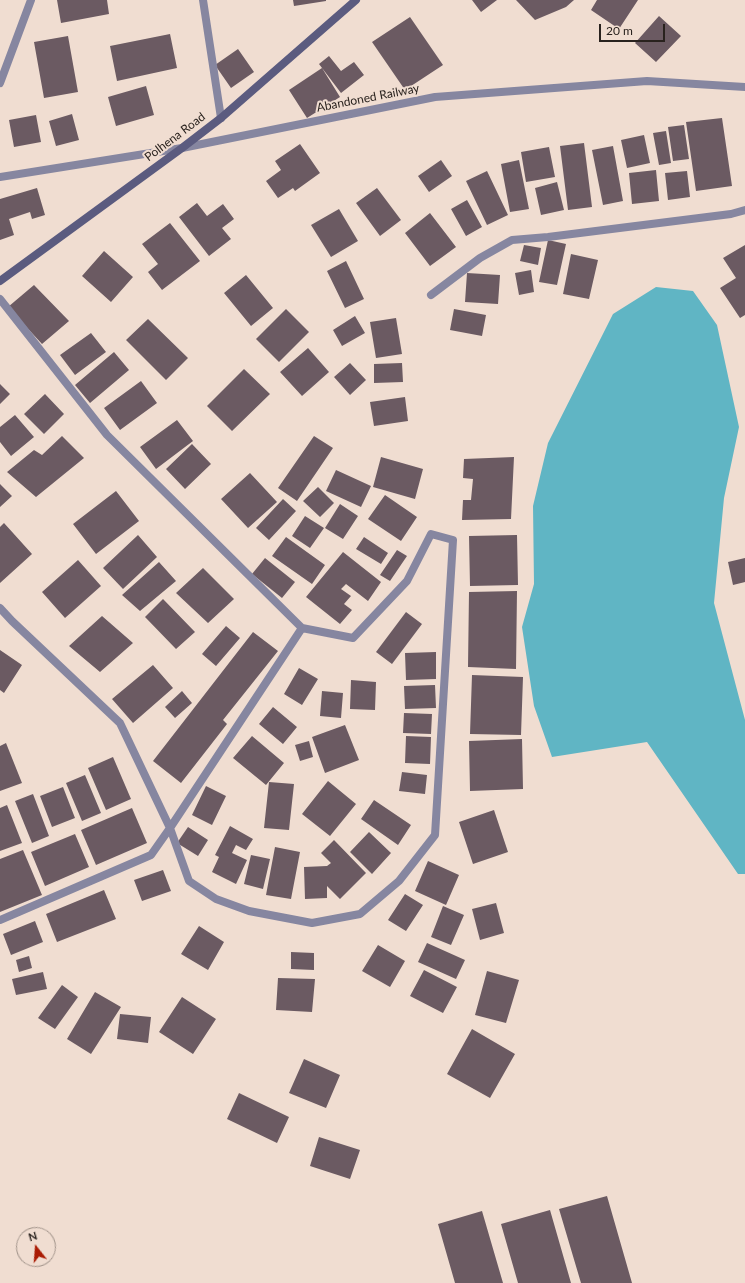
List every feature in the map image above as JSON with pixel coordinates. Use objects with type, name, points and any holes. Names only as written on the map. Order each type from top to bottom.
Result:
[{"type":"street","points":[[0,83],[31,0]]},
{"type":"street","points":[[203,0],[221,118]]},
{"type":"street","name":"Polhena Road","points":[[0,281],[221,118],[356,0]]},
{"type":"street","name":"Abandoned Railway","points":[[0,177],[182,148],[435,97],[647,81],[745,86]]},
{"type":"street","points":[[431,295],[480,258],[512,240],[548,237],[731,214],[745,210]]},
{"type":"street","points":[[0,299],[107,435],[302,628],[353,638],[407,581],[431,534],[453,540],[436,835],[399,881],[360,914],[312,924],[249,911],[216,899],[189,880],[170,828],[120,723],[0,608]]},
{"type":"street","points":[[0,920],[151,855],[302,628]]},
{"type":"water","points":[[656,287],[693,291],[717,325],[739,427],[724,498],[714,603],[745,720],[745,874],[738,874],[647,742],[552,757],[534,706],[522,627],[534,584],[533,506],[548,443],[613,314]]},
{"type":"building","points":[[57,0],[107,0],[109,14],[61,23]]},
{"type":"building","points":[[293,0],[326,0],[326,1],[294,6]]},
{"type":"building","points":[[472,0],[497,0],[481,12]]},
{"type":"building","points":[[516,0],[574,0],[566,7],[535,20]]},
{"type":"building","points":[[597,0],[638,0],[619,29],[591,10]]},
{"type":"building","points":[[659,16],[681,36],[656,62],[635,43]]},
{"type":"building","points":[[410,17],[443,65],[405,90],[372,42]]},
{"type":"building","points":[[170,34],[177,68],[117,81],[110,46]]},
{"type":"building","points":[[68,36],[78,92],[44,98],[34,42]]},
{"type":"building","points":[[238,49],[254,72],[231,88],[215,65]]},
{"type":"building","points":[[329,56],[341,71],[354,62],[364,75],[341,93],[319,64]]},
{"type":"building","points":[[322,68],[340,97],[307,118],[289,90]]},
{"type":"building","points":[[146,86],[154,115],[116,126],[108,97]]},
{"type":"building","points":[[72,114],[79,140],[56,146],[49,121]]},
{"type":"building","points":[[36,115],[41,142],[14,147],[9,120]]},
{"type":"building","points":[[722,118],[732,186],[696,191],[686,122]]},
{"type":"building","points":[[684,125],[689,159],[673,161],[668,127]]},
{"type":"building","points":[[666,131],[671,163],[659,165],[653,133]]},
{"type":"building","points":[[644,135],[650,163],[627,168],[621,140]]},
{"type":"building","points":[[584,143],[592,207],[568,210],[560,146]]},
{"type":"building","points":[[300,144],[320,173],[295,191],[293,188],[278,198],[266,181],[281,170],[275,161]]},
{"type":"building","points":[[613,146],[623,201],[603,205],[592,150]]},
{"type":"building","points":[[549,147],[555,177],[526,182],[521,152]]},
{"type":"building","points":[[441,160],[452,176],[429,192],[418,176]]},
{"type":"building","points":[[519,160],[529,209],[510,212],[501,164]]},
{"type":"building","points":[[656,170],[659,201],[632,204],[629,173]]},
{"type":"building","points":[[487,171],[508,215],[487,225],[466,181]]},
{"type":"building","points":[[687,171],[690,197],[668,200],[665,173]]},
{"type":"building","points":[[557,182],[564,210],[541,215],[535,188]]},
{"type":"building","points":[[37,188],[45,215],[32,219],[30,212],[9,219],[14,235],[0,240],[0,199]]},
{"type":"building","points":[[377,188],[401,220],[380,236],[356,203]]},
{"type":"building","points":[[467,200],[482,227],[466,236],[451,209]]},
{"type":"building","points":[[197,203],[207,216],[223,204],[234,219],[222,228],[231,239],[209,256],[179,217]]},
{"type":"building","points":[[339,209],[358,241],[331,257],[311,225]]},
{"type":"building","points":[[430,213],[456,247],[430,266],[405,233]]},
{"type":"building","points":[[170,223],[200,261],[162,290],[148,272],[158,264],[142,244]]},
{"type":"building","points":[[548,240],[566,244],[557,285],[539,282]]},
{"type":"building","points":[[524,245],[541,248],[538,265],[520,261]]},
{"type":"building","points":[[745,245],[745,315],[740,318],[720,288],[736,278],[723,258]]},
{"type":"building","points":[[104,251],[133,277],[111,302],[82,276]]},
{"type":"building","points":[[571,254],[598,260],[589,299],[563,294]]},
{"type":"building","points":[[346,261],[364,299],[345,308],[327,271]]},
{"type":"building","points":[[531,270],[534,292],[519,295],[515,273]]},
{"type":"building","points":[[467,273],[500,275],[498,304],[465,302]]},
{"type":"building","points":[[246,275],[273,308],[251,326],[224,293]]},
{"type":"building","points":[[34,285],[69,321],[42,344],[8,307]]},
{"type":"building","points":[[286,309],[309,332],[279,362],[256,339]]},
{"type":"building","points":[[454,309],[486,315],[482,336],[450,330]]},
{"type":"building","points":[[355,316],[365,333],[342,346],[333,330]]},
{"type":"building","points":[[396,318],[402,354],[376,358],[370,322]]},
{"type":"building","points":[[148,319],[188,358],[166,380],[126,340]]},
{"type":"building","points":[[91,333],[106,352],[75,375],[60,355]]},
{"type":"building","points":[[308,348],[329,372],[302,396],[280,372]]},
{"type":"building","points":[[114,352],[129,370],[90,403],[75,385]]},
{"type":"building","points":[[350,363],[366,380],[350,395],[334,377]]},
{"type":"building","points":[[402,363],[403,382],[374,383],[374,364]]},
{"type":"building","points":[[244,369],[270,394],[232,431],[207,406]]},
{"type":"building","points":[[141,381],[157,403],[120,430],[104,408]]},
{"type":"building","points":[[0,384],[10,394],[0,404]]},
{"type":"building","points":[[45,394],[64,414],[44,434],[24,414]]},
{"type":"building","points":[[405,397],[408,421],[374,426],[370,402]]},
{"type":"building","points":[[15,415],[34,437],[11,456],[0,442],[0,427]]},
{"type":"building","points":[[177,420],[193,441],[156,469],[140,447]]},
{"type":"building","points":[[62,436],[84,458],[36,497],[7,472],[34,450],[42,455]]},
{"type":"building","points":[[314,436],[333,448],[297,501],[278,488]]},
{"type":"building","points":[[192,444],[211,464],[185,489],[166,469]]},
{"type":"building","points":[[381,457],[423,469],[415,499],[373,487]]},
{"type":"building","points":[[514,457],[511,519],[462,520],[463,500],[471,500],[473,479],[463,478],[464,459]]},
{"type":"building","points":[[336,470],[371,486],[361,507],[326,491]]},
{"type":"building","points":[[250,473],[277,502],[248,528],[221,499]]},
{"type":"building","points":[[0,484],[12,496],[0,507]]},
{"type":"building","points":[[318,487],[334,503],[320,517],[303,501]]},
{"type":"building","points":[[116,491],[139,521],[96,554],[73,524]]},
{"type":"building","points":[[385,495],[417,517],[401,541],[368,519]]},
{"type":"building","points":[[283,499],[296,511],[269,540],[256,528]]},
{"type":"building","points":[[340,504],[358,516],[343,539],[325,528]]},
{"type":"building","points":[[305,516],[324,528],[310,548],[292,536]]},
{"type":"building","points":[[4,523],[32,554],[0,583],[0,527]]},
{"type":"building","points":[[138,535],[157,557],[123,589],[103,568]]},
{"type":"building","points":[[517,535],[518,585],[470,586],[469,536]]},
{"type":"building","points":[[286,537],[325,565],[312,584],[272,556]]},
{"type":"building","points":[[364,537],[388,553],[381,564],[356,549]]},
{"type":"building","points":[[397,550],[407,556],[390,581],[380,575]]},
{"type":"building","points":[[343,552],[381,582],[368,601],[346,584],[341,589],[351,596],[344,604],[352,610],[340,624],[306,597]]},
{"type":"building","points":[[265,558],[295,582],[282,598],[252,574]]},
{"type":"building","points":[[745,558],[745,582],[733,585],[728,562]]},
{"type":"building","points":[[78,560],[101,586],[65,618],[42,592]]},
{"type":"building","points":[[159,562],[176,581],[140,611],[122,595]]},
{"type":"building","points":[[203,568],[234,599],[208,623],[176,593]]},
{"type":"building","points":[[517,591],[516,669],[468,667],[469,592]]},
{"type":"building","points":[[163,599],[195,632],[176,649],[145,617]]},
{"type":"building","points":[[406,612],[422,624],[392,664],[376,652]]},
{"type":"building","points":[[102,616],[133,643],[100,672],[69,646]]},
{"type":"building","points":[[226,626],[240,638],[216,666],[202,654]]},
{"type":"building","points":[[253,632],[278,651],[223,720],[227,724],[181,783],[153,761]]},
{"type":"building","points":[[0,650],[22,665],[4,693],[0,690]]},
{"type":"building","points":[[436,652],[436,679],[406,680],[405,653]]},
{"type":"building","points":[[153,665],[173,688],[133,723],[112,699]]},
{"type":"building","points":[[299,668],[318,679],[302,705],[284,694]]},
{"type":"building","points":[[472,675],[523,677],[521,735],[470,734]]},
{"type":"building","points":[[351,680],[376,682],[375,710],[350,709]]},
{"type":"building","points":[[435,685],[436,708],[405,709],[404,686]]},
{"type":"building","points":[[182,691],[192,703],[175,718],[165,707]]},
{"type":"building","points":[[322,691],[343,693],[341,718],[320,716]]},
{"type":"building","points":[[273,707],[297,727],[283,744],[259,724]]},
{"type":"building","points":[[404,713],[432,714],[431,734],[403,733]]},
{"type":"building","points":[[345,725],[359,760],[325,773],[312,737]]},
{"type":"building","points":[[252,736],[284,763],[266,785],[233,758]]},
{"type":"building","points":[[406,736],[431,737],[430,764],[405,763]]},
{"type":"building","points":[[522,739],[523,789],[470,791],[469,741]]},
{"type":"building","points":[[309,741],[313,757],[300,761],[295,745]]},
{"type":"building","points":[[6,743],[22,783],[0,791],[0,746]]},
{"type":"building","points":[[113,757],[131,799],[106,810],[88,768]]},
{"type":"building","points":[[402,772],[427,775],[425,794],[399,791]]},
{"type":"building","points":[[85,775],[101,813],[82,821],[66,783]]},
{"type":"building","points":[[328,781],[356,804],[330,836],[302,814]]},
{"type":"building","points":[[269,782],[294,784],[289,830],[264,828]]},
{"type":"building","points":[[206,786],[226,796],[212,825],[192,815]]},
{"type":"building","points":[[63,787],[75,818],[52,827],[40,796]]},
{"type":"building","points":[[33,794],[49,836],[32,843],[15,801]]},
{"type":"building","points":[[374,800],[411,825],[398,845],[361,819]]},
{"type":"building","points":[[7,805],[22,843],[0,851],[0,808]]},
{"type":"building","points":[[132,808],[147,843],[96,865],[81,830]]},
{"type":"building","points":[[494,810],[508,852],[473,864],[459,822]]},
{"type":"building","points":[[230,826],[253,839],[246,850],[236,845],[232,853],[247,860],[236,884],[212,872],[219,857],[215,855]]},
{"type":"building","points":[[188,827],[208,840],[198,856],[177,843]]},
{"type":"building","points":[[369,832],[391,853],[372,874],[350,852]]},
{"type":"building","points":[[75,834],[89,867],[45,886],[31,852]]},
{"type":"building","points":[[334,840],[366,873],[340,899],[327,886],[327,898],[305,899],[304,867],[327,866],[331,863],[321,853]]},
{"type":"building","points":[[275,847],[300,852],[291,899],[266,895]]},
{"type":"building","points":[[23,850],[42,895],[0,912],[0,859]]},
{"type":"building","points":[[251,855],[270,859],[263,889],[244,884]]},
{"type":"building","points":[[428,861],[459,875],[446,905],[415,891]]},
{"type":"building","points":[[163,870],[171,891],[142,901],[134,880]]},
{"type":"building","points":[[104,890],[116,919],[57,942],[46,914]]},
{"type":"building","points":[[405,894],[423,905],[406,931],[388,920]]},
{"type":"building","points":[[496,903],[504,933],[480,940],[472,909]]},
{"type":"building","points":[[443,906],[464,915],[451,945],[431,937]]},
{"type":"building","points":[[35,921],[43,942],[11,955],[3,934]]},
{"type":"building","points":[[199,926],[224,942],[208,970],[181,954]]},
{"type":"building","points":[[427,943],[465,960],[456,979],[418,962]]},
{"type":"building","points":[[378,945],[405,961],[390,987],[362,971]]},
{"type":"building","points":[[291,952],[314,953],[314,970],[291,969]]},
{"type":"building","points":[[29,956],[32,968],[19,972],[16,960]]},
{"type":"building","points":[[424,970],[457,987],[443,1013],[410,996]]},
{"type":"building","points":[[487,971],[519,980],[506,1023],[475,1015]]},
{"type":"building","points":[[43,972],[47,989],[16,995],[12,979]]},
{"type":"building","points":[[278,978],[315,979],[312,1012],[276,1010]]},
{"type":"building","points":[[62,985],[78,997],[55,1029],[38,1018]]},
{"type":"building","points":[[95,992],[121,1007],[91,1054],[67,1039]]},
{"type":"building","points":[[182,997],[216,1019],[193,1054],[159,1032]]},
{"type":"building","points":[[120,1014],[151,1017],[148,1043],[117,1039]]},
{"type":"building","points":[[472,1029],[515,1054],[490,1098],[447,1074]]},
{"type":"building","points":[[304,1059],[340,1075],[326,1108],[289,1093]]},
{"type":"building","points":[[239,1093],[289,1117],[277,1143],[227,1119]]},
{"type":"building","points":[[319,1137],[360,1150],[350,1179],[310,1166]]},
{"type":"building","points":[[607,1196],[632,1283],[581,1283],[559,1209]]},
{"type":"building","points":[[550,1210],[571,1283],[518,1283],[501,1224]]},
{"type":"building","points":[[482,1211],[503,1283],[455,1283],[438,1224]]}]
